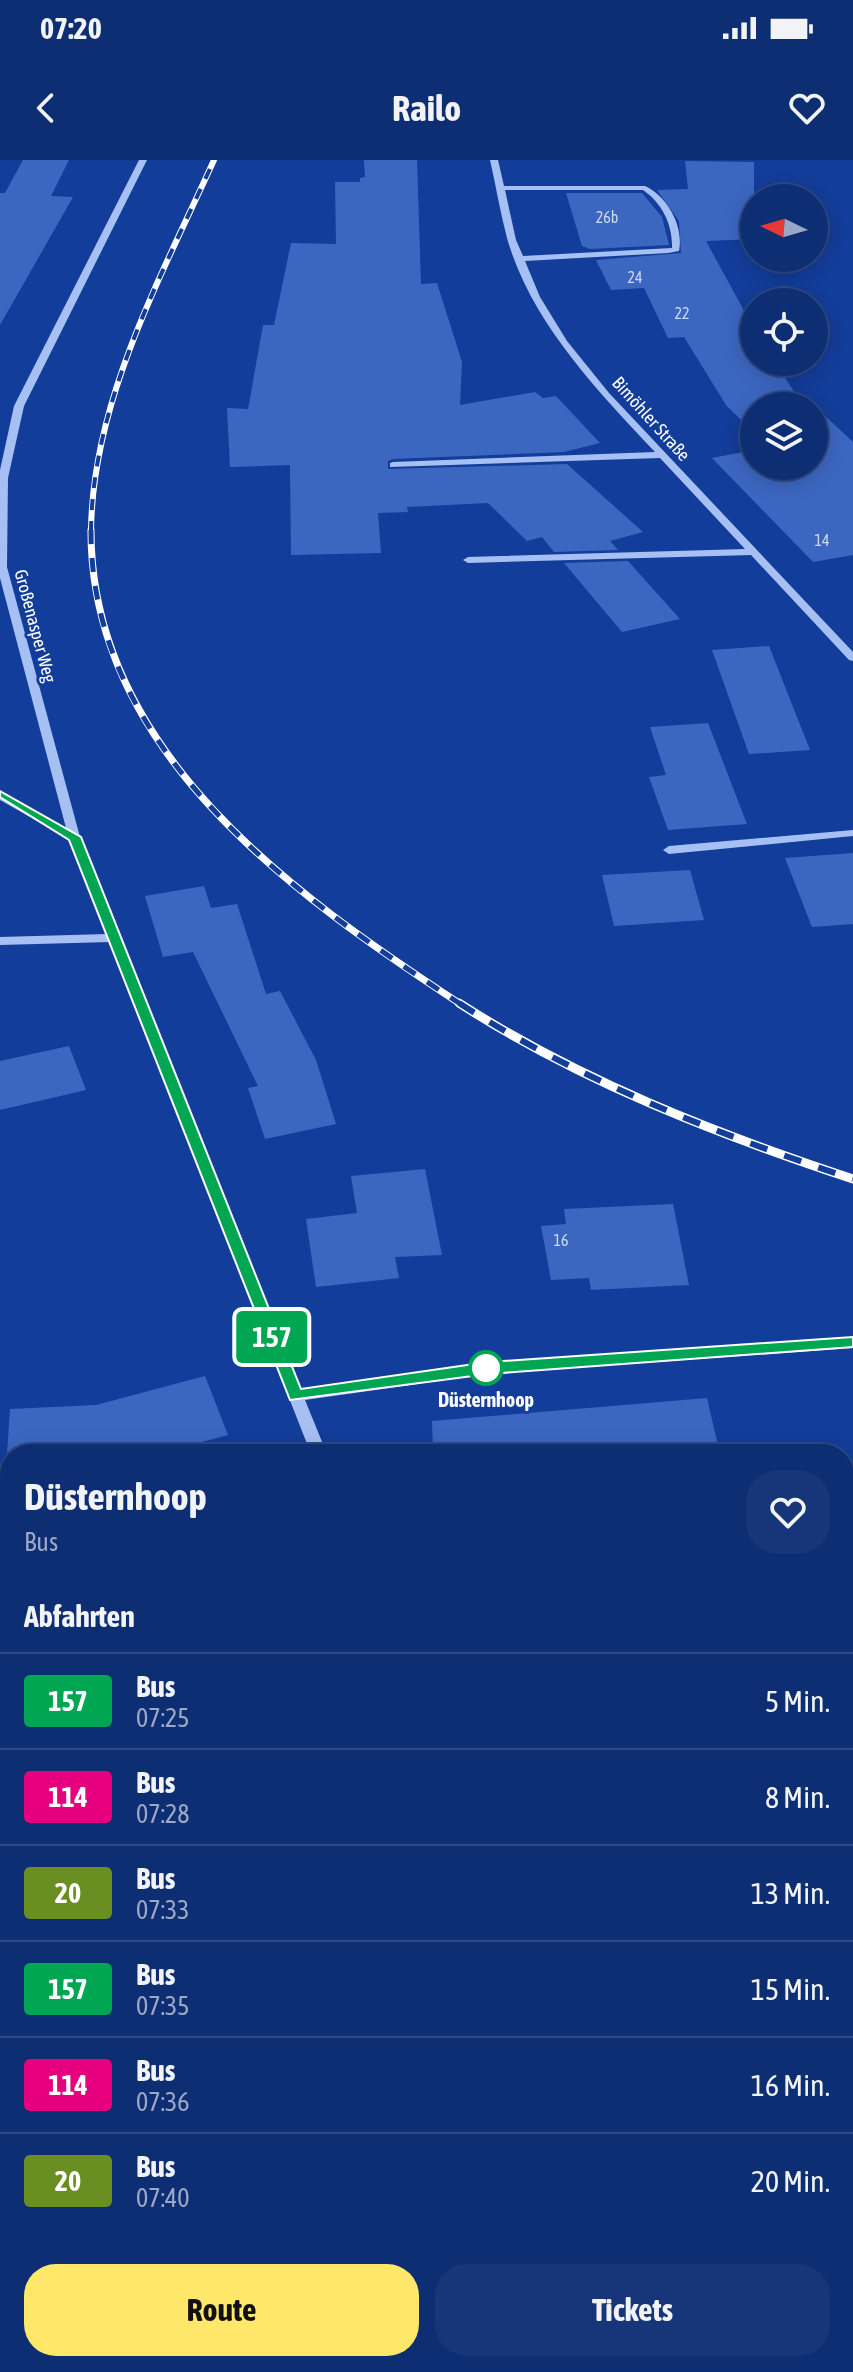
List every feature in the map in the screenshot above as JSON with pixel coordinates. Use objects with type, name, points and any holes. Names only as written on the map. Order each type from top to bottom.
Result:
[{"type":"street","name":"Großenasper Weg","points":[[74,837],[2,567],[3,478],[19,406],[143,160]]},
{"type":"street","name":"Bimöhler Straße","points":[[494,160],[519,259],[536,297],[563,342],[751,552],[853,658]]},
{"type":"street","points":[[500,188],[645,188],[660,198],[677,239],[676,249],[668,251],[519,259]]},
{"type":"street","points":[[393,465],[662,455]]},
{"type":"street","points":[[468,560],[751,552]]},
{"type":"street","points":[[0,795],[74,837],[315,1444]]},
{"type":"street","points":[[669,850],[853,833]]},
{"type":"street","points":[[0,941],[113,938]]},
{"type":"street","points":[[295,1396],[488,1368],[853,1343]]},
{"type":"building","points":[[23,160],[69,160],[51,196],[73,197],[0,325],[0,193],[5,193]]},
{"type":"building","points":[[364,160],[417,160],[421,284],[437,283],[462,362],[460,405],[535,392],[543,398],[556,396],[600,443],[564,452],[393,459],[388,461],[388,469],[567,464],[643,532],[610,541],[618,550],[554,552],[542,537],[527,541],[488,503],[407,507],[408,512],[378,513],[381,553],[291,555],[290,465],[230,467],[227,408],[248,409],[263,325],[274,325],[291,243],[336,244],[335,182],[360,182],[360,178],[365,177]]},
{"type":"building","points":[[685,161],[754,162],[754,184],[740,184],[740,240],[706,241],[740,303],[740,376],[784,376],[794,392],[740,392],[740,419],[726,405],[684,337],[668,338],[644,288],[611,290],[596,260],[681,253],[679,221],[657,190],[688,189]]},
{"type":"building","points":[[566,193],[642,193],[662,217],[669,245],[590,249],[582,246]]},
{"type":"building","points":[[828,419],[853,442],[853,555],[813,562],[712,458],[740,453],[740,480],[828,480]]},
{"type":"building","points":[[628,561],[680,619],[622,632],[564,563]]},
{"type":"building","points":[[769,646],[810,750],[749,754],[712,650]]},
{"type":"building","points":[[708,723],[747,824],[668,830],[649,777],[666,775],[650,727]]},
{"type":"building","points":[[853,853],[853,924],[812,927],[785,858]]},
{"type":"building","points":[[690,870],[704,920],[614,926],[602,875]]},
{"type":"building","points":[[204,886],[211,908],[237,904],[266,994],[280,991],[316,1060],[336,1124],[265,1139],[248,1088],[258,1086],[193,952],[163,957],[145,896]]},
{"type":"building","points":[[69,1046],[86,1090],[0,1110],[0,1061]]},
{"type":"building","points":[[425,1169],[442,1255],[395,1257],[399,1278],[316,1287],[306,1219],[357,1213],[351,1176]]},
{"type":"building","points":[[673,1204],[689,1285],[591,1290],[589,1278],[551,1280],[541,1226],[566,1224],[564,1209]]},
{"type":"building","points":[[205,1376],[228,1435],[195,1444],[8,1444],[10,1409],[96,1405]]},
{"type":"building","points":[[707,1398],[718,1444],[433,1444],[432,1421]]},
{"type":"railway","points":[[91,531],[94,483],[116,388],[152,295],[214,160]]},
{"type":"railway","points":[[91,531],[100,610],[125,683],[164,749],[214,810],[271,865],[333,916],[459,1003]]},
{"type":"railway","points":[[459,1003],[552,1057],[650,1103],[853,1179]]},
{"type":"bus line","name":"157","points":[[0,795],[74,837],[295,1396],[488,1368],[853,1343]]},
{"type":"place","name":"Düsternhoop","points":[[486,1368]]}]
